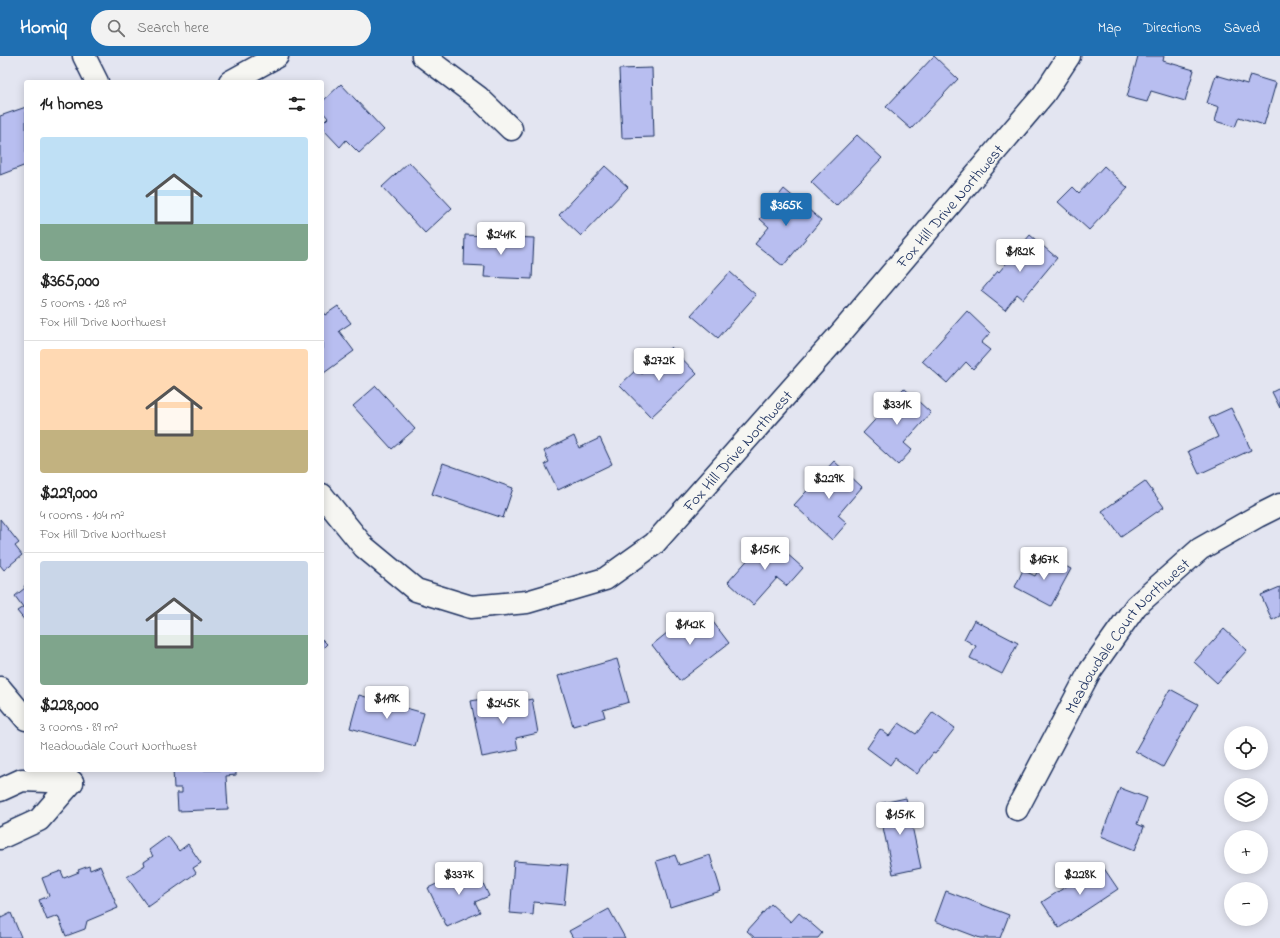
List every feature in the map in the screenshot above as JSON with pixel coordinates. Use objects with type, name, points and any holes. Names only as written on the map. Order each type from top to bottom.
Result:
[{"type":"street","points":[[84,56],[96,80]]},
{"type":"street","points":[[234,80],[277,56]]},
{"type":"street","points":[[422,56],[478,98],[511,129]]},
{"type":"street","name":"Fox Hill Drive Northwest","points":[[324,497],[364,547],[416,590],[472,607],[527,602],[605,578],[654,544],[841,333],[1044,94],[1069,56]]},
{"type":"street","name":"Meadowdale Court Northwest","points":[[1017,809],[1090,671],[1136,606],[1200,549],[1280,505]]},
{"type":"street","points":[[0,688],[24,717]]},
{"type":"street","points":[[0,790],[22,780],[68,776]]},
{"type":"street","points":[[0,838],[39,820],[68,776]]},
{"type":"building","points":[[934,56],[958,79],[911,129],[886,107]]},
{"type":"building","points":[[1138,56],[1164,56],[1163,61],[1194,70],[1185,101],[1151,91],[1147,102],[1127,97]]},
{"type":"building","points":[[652,68],[654,137],[622,138],[619,69]]},
{"type":"building","points":[[1216,75],[1247,84],[1250,75],[1276,83],[1264,125],[1239,117],[1235,127],[1215,121],[1219,107],[1207,103]]},
{"type":"building","points":[[341,84],[384,130],[359,153],[346,140],[340,147],[324,130],[324,122],[328,118],[324,113],[324,100]]},
{"type":"building","points":[[24,108],[24,166],[0,175],[0,116]]},
{"type":"building","points":[[857,135],[882,158],[836,206],[811,182]]},
{"type":"building","points":[[409,162],[452,208],[425,233],[382,187]]},
{"type":"building","points":[[605,166],[628,187],[581,236],[559,215]]},
{"type":"building","points":[[1104,166],[1128,188],[1089,230],[1058,202],[1073,187],[1079,193]]},
{"type":"building","points":[[784,189],[821,220],[783,266],[755,244],[769,227],[760,219]]},
{"type":"building","points":[[465,235],[534,238],[532,279],[484,277],[485,266],[464,265]]},
{"type":"building","points":[[1030,235],[1057,258],[1023,299],[1017,294],[1005,310],[981,291]]},
{"type":"building","points":[[730,272],[756,295],[718,338],[691,315]]},
{"type":"building","points":[[338,306],[351,323],[339,331],[354,351],[324,373],[324,314],[325,315]]},
{"type":"building","points":[[967,311],[990,333],[981,343],[990,350],[973,369],[966,362],[947,383],[922,361]]},
{"type":"building","points":[[671,347],[697,374],[651,417],[620,385],[637,369],[642,374]]},
{"type":"building","points":[[376,386],[415,429],[392,449],[353,406]]},
{"type":"building","points":[[904,388],[931,413],[904,443],[912,450],[898,465],[863,433]]},
{"type":"building","points":[[1280,388],[1280,408],[1272,392]]},
{"type":"building","points":[[1231,408],[1251,450],[1199,474],[1188,451],[1218,437],[1209,418]]},
{"type":"building","points":[[574,436],[579,448],[600,438],[612,464],[558,490],[545,464],[549,462],[544,451]]},
{"type":"building","points":[[834,461],[862,487],[838,515],[847,523],[832,540],[794,505]]},
{"type":"building","points":[[443,463],[513,488],[503,518],[432,494]]},
{"type":"building","points":[[1145,481],[1164,507],[1121,537],[1102,511]]},
{"type":"building","points":[[0,519],[19,543],[15,546],[22,555],[4,570],[0,565]]},
{"type":"building","points":[[768,537],[803,568],[787,586],[777,578],[753,605],[728,582]]},
{"type":"building","points":[[1046,556],[1071,569],[1051,606],[1015,587],[1023,570],[1035,576]]},
{"type":"building","points":[[1280,587],[1280,616],[1272,620],[1261,595]]},
{"type":"building","points":[[24,589],[24,620],[17,611],[23,607],[15,596]]},
{"type":"building","points":[[707,614],[729,643],[680,681],[652,645],[683,620],[689,628]]},
{"type":"building","points":[[974,620],[1018,643],[1002,674],[970,658],[976,646],[964,639]]},
{"type":"building","points":[[1224,629],[1247,650],[1217,683],[1194,662]]},
{"type":"building","points":[[617,659],[629,702],[603,710],[605,717],[573,726],[558,676]]},
{"type":"building","points":[[1170,689],[1198,704],[1163,767],[1135,751]]},
{"type":"building","points":[[359,695],[424,713],[415,746],[350,728]]},
{"type":"building","points":[[492,697],[494,707],[532,699],[538,733],[516,738],[518,750],[482,757],[471,701]]},
{"type":"building","points":[[933,712],[955,728],[917,774],[895,758],[890,765],[867,748],[880,729],[889,736],[899,723],[916,734]]},
{"type":"building","points":[[173,772],[236,772],[236,775],[226,776],[228,809],[178,811],[177,793],[182,793],[182,788],[174,788]]},
{"type":"building","points":[[1120,788],[1147,798],[1137,824],[1144,827],[1135,850],[1101,836]]},
{"type":"building","points":[[906,798],[921,868],[893,874],[878,804]]},
{"type":"building","points":[[168,836],[179,851],[188,844],[201,863],[193,868],[196,873],[148,907],[127,877],[145,865],[144,862],[153,856],[149,850]]},
{"type":"building","points":[[675,855],[679,865],[710,855],[721,891],[670,907],[656,861]]},
{"type":"building","points":[[514,861],[568,865],[564,905],[534,902],[533,915],[510,913]]},
{"type":"building","points":[[1101,864],[1118,889],[1059,928],[1042,902]]},
{"type":"building","points":[[89,866],[90,870],[100,866],[118,908],[87,921],[85,929],[66,936],[58,916],[47,920],[39,900],[49,896],[42,878],[61,871],[64,878]]},
{"type":"building","points":[[475,866],[489,896],[475,902],[480,912],[447,927],[428,888]]},
{"type":"building","points":[[946,891],[1009,915],[1000,938],[980,938],[935,921]]},
{"type":"building","points":[[771,904],[791,922],[799,913],[822,933],[818,938],[755,938],[747,931]]},
{"type":"building","points":[[609,909],[625,938],[573,938],[569,931]]},
{"type":"building","points":[[11,913],[21,937],[0,938],[0,916],[1,918]]}]
